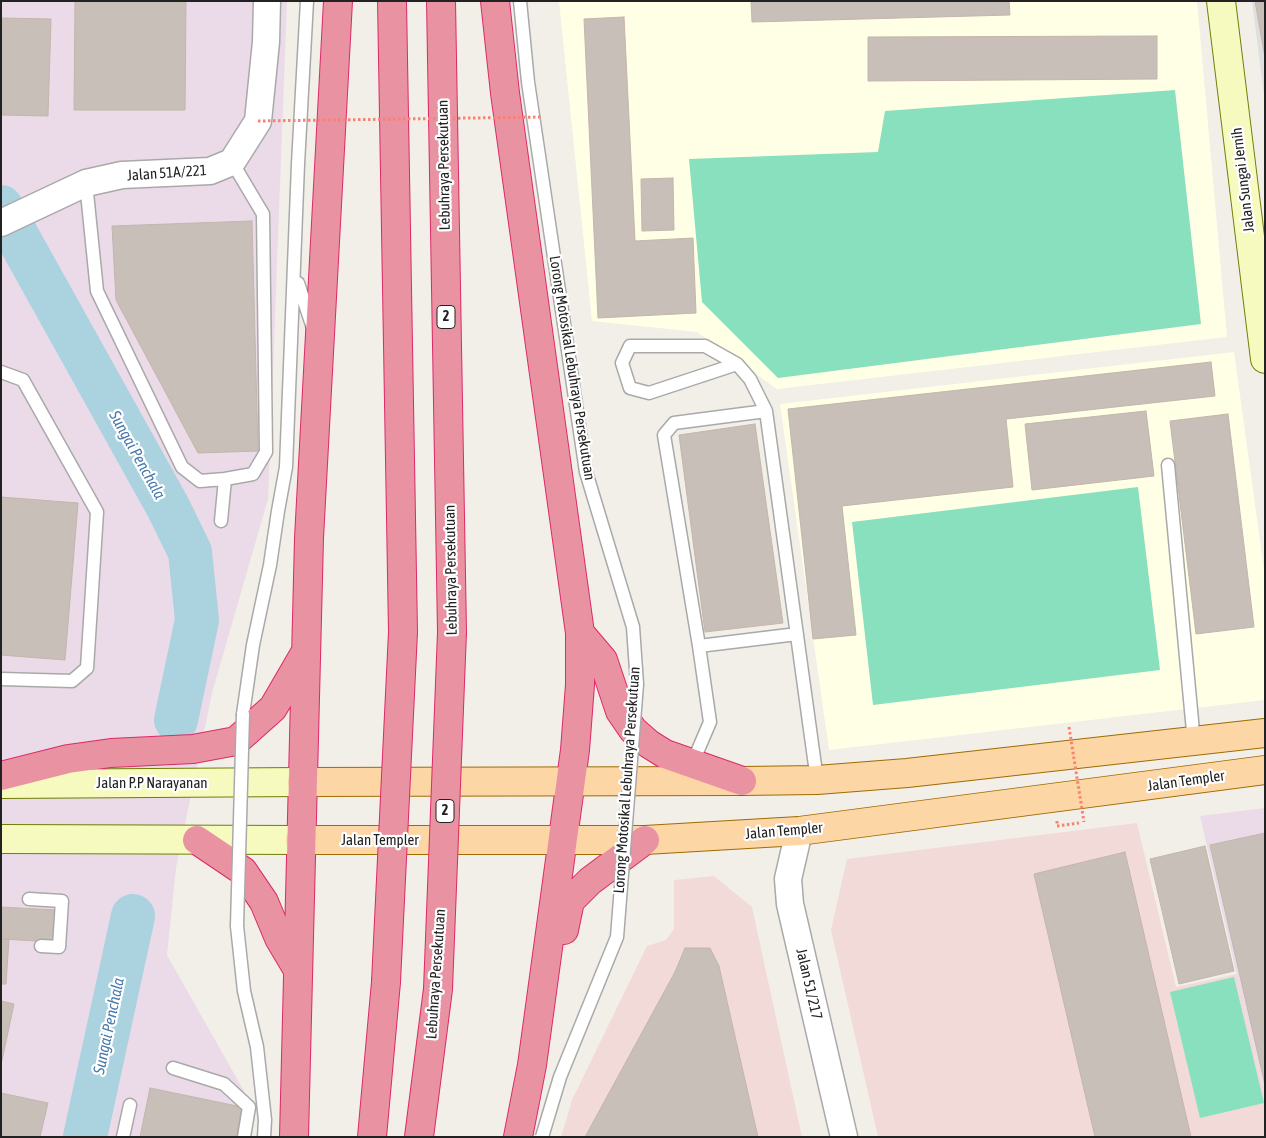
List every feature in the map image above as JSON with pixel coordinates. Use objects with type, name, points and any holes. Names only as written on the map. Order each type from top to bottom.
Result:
[{"type":"highway","points":[[294,1137],[309,538],[338,1]]},
{"type":"highway","points":[[372,1137],[386,982],[403,632],[392,1]]},
{"type":"highway","name":"Lebuhraya Persekutuan","points":[[419,1137],[438,989],[452,632],[441,1]]},
{"type":"highway","points":[[495,1],[505,93],[580,633],[580,685],[571,782],[532,1065]]},
{"type":"highway","points":[[580,633],[603,660],[620,711],[633,730],[649,744],[665,754],[742,781]]},
{"type":"highway","points":[[1,776],[68,759],[111,754],[193,749],[236,741],[272,708],[306,650]]},
{"type":"highway","points":[[197,840],[243,871],[264,902],[279,938],[298,970]]},
{"type":"highway","points":[[518,1137],[532,1065],[570,901],[590,881],[645,840]]},
{"type":"main road","name":"Jalan Sungai Jernih","points":[[1221,1],[1265,359]]},
{"type":"main road","points":[[302,782],[817,780],[907,773],[1265,733]]},
{"type":"main road","name":"Jalan Templer","points":[[300,840],[645,840],[799,831],[1265,770]]},
{"type":"main road","name":"Jalan P.P Narayanan","points":[[1,784],[302,782]]},
{"type":"main road","points":[[1,839],[300,840]]},
{"type":"street","points":[[232,162],[261,125],[267,1]]},
{"type":"street","name":"Jalan 51A/221","points":[[1,223],[86,183],[122,176],[210,171],[232,162]]},
{"type":"street","name":"Jalan 51/217","points":[[799,831],[788,879],[790,904],[844,1137]]},
{"type":"lane","points":[[264,1137],[265,1120],[257,1047],[244,991],[237,926],[243,714],[253,645],[270,565],[286,467],[298,164],[307,1]]},
{"type":"lane","name":"Lorong Motosikal Lebuhraya Persekutuan","points":[[520,1],[528,82],[586,472],[633,626],[637,684],[617,937],[560,1077],[542,1137]]},
{"type":"lane","points":[[86,183],[97,291],[182,467],[200,481],[224,479],[253,474],[266,452],[263,214],[232,162]]},
{"type":"lane","points":[[295,275],[319,347]]},
{"type":"lane","points":[[737,364],[649,393],[630,388],[622,363],[630,346],[705,346],[737,364],[750,379],[766,411],[817,780]]},
{"type":"lane","points":[[1,372],[23,380],[97,512],[87,668],[72,681],[1,679]]},
{"type":"lane","points":[[692,764],[710,722],[664,434],[674,423],[766,411]]},
{"type":"lane","points":[[1168,465],[1194,742]]},
{"type":"lane","points":[[221,521],[224,479]]},
{"type":"lane","points":[[699,646],[796,634]]},
{"type":"lane","points":[[29,899],[62,901],[59,947],[41,946]]},
{"type":"lane","points":[[173,1068],[224,1084],[249,1107],[244,1137]]},
{"type":"lane","points":[[123,1137],[130,1105]]},
{"type":"path","points":[[261,125],[543,117]]},
{"type":"path","points":[[1057,826],[1084,822],[1069,727]]},
{"type":"shaded area","points":[[1,1],[287,1],[268,499],[212,693],[176,868],[167,955],[245,1093],[251,1112],[249,1137],[1,1137]]},
{"type":"shaded area","points":[[559,1],[1197,1],[1227,337],[777,389],[697,332],[592,321]]},
{"type":"shaded area","points":[[1252,1],[1265,1],[1265,103]]},
{"type":"shaded area","points":[[1234,352],[1265,577],[1265,700],[829,750],[780,404]]},
{"type":"shaded area","points":[[1265,808],[1265,1096],[1200,816]]},
{"type":"shaded area","points":[[1137,823],[1176,987],[1237,974],[1265,1096],[1265,1137],[878,1137],[831,930],[847,859]]},
{"type":"shaded area","points":[[714,876],[752,907],[802,1137],[561,1137],[572,1100],[647,946],[666,940],[674,929],[674,880]]},
{"type":"green space","points":[[1175,90],[1201,324],[778,378],[702,302],[689,159],[878,152],[885,111]]},
{"type":"green space","points":[[1138,487],[1160,670],[873,705],[852,522]]},
{"type":"green space","points":[[1234,977],[1264,1103],[1200,1118],[1170,992]]},
{"type":"building","points":[[75,1],[186,1],[185,110],[74,110]]},
{"type":"building","points":[[751,1],[1009,1],[1010,15],[752,22]]},
{"type":"building","points":[[1255,1],[1265,1],[1265,58]]},
{"type":"building","points":[[624,17],[635,241],[693,238],[696,313],[598,318],[584,19]]},
{"type":"building","points":[[1,18],[51,19],[48,116],[1,115]]},
{"type":"building","points":[[1157,36],[1157,79],[868,81],[868,37]]},
{"type":"building","points":[[673,178],[674,230],[642,231],[641,179]]},
{"type":"building","points":[[252,221],[258,451],[198,453],[116,300],[112,226]]},
{"type":"building","points":[[1211,362],[1215,396],[1006,419],[1013,487],[842,506],[856,635],[813,639],[788,409]]},
{"type":"building","points":[[1146,411],[1154,476],[1032,490],[1025,424]]},
{"type":"building","points":[[1228,414],[1254,627],[1196,634],[1170,421]]},
{"type":"building","points":[[755,424],[783,623],[705,632],[679,435]]},
{"type":"building","points":[[1,497],[78,503],[65,660],[1,655]]},
{"type":"building","points":[[1265,833],[1265,1085],[1210,845]]},
{"type":"building","points":[[1205,846],[1234,971],[1179,984],[1150,859]]},
{"type":"building","points":[[1125,852],[1191,1137],[1095,1137],[1034,874]]},
{"type":"building","points":[[1,907],[56,910],[54,942],[1,939]]},
{"type":"building","points":[[1,939],[9,939],[6,984],[1,984]]},
{"type":"building","points":[[685,948],[710,948],[719,966],[758,1137],[585,1137],[675,972]]},
{"type":"building","points":[[1,1001],[14,1004],[1,1065]]},
{"type":"building","points":[[150,1088],[242,1107],[236,1137],[140,1137]]},
{"type":"building","points":[[1,1093],[48,1103],[40,1137],[1,1137]]},
{"type":"waterway","name":"Sungai Penchala","points":[[1,207],[168,507],[190,552],[197,620],[176,720]]},
{"type":"waterway","name":"Sungai Penchala","points":[[85,1137],[133,916]]}]
